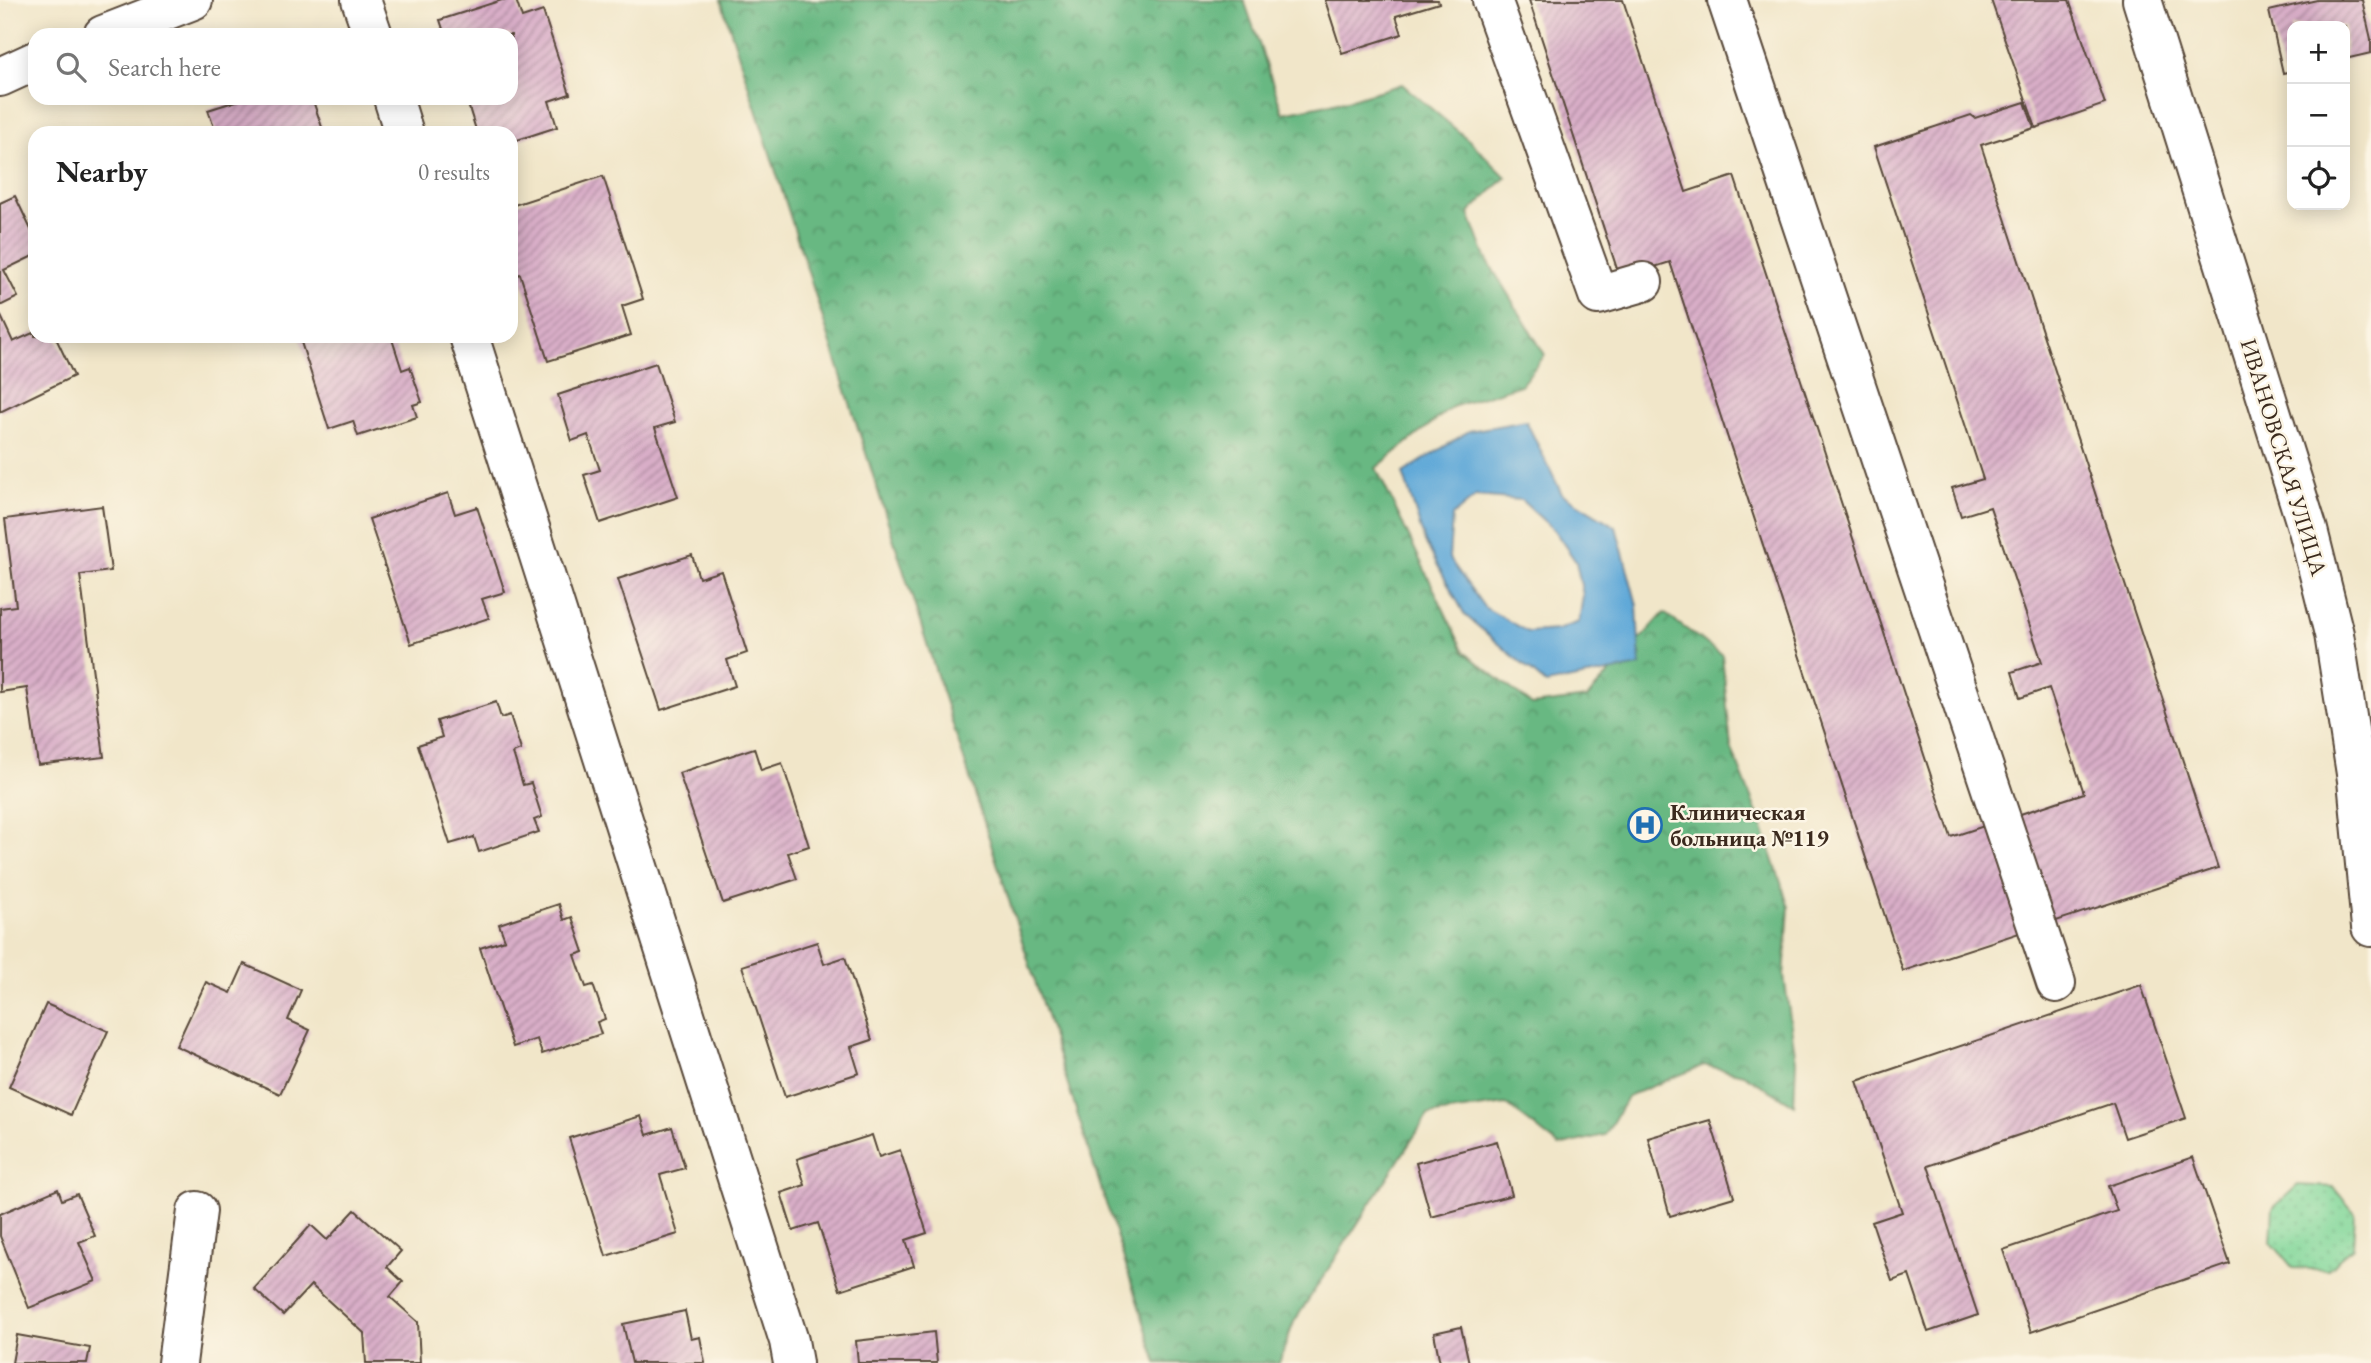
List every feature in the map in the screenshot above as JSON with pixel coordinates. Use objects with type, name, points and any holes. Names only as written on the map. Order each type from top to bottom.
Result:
[{"type":"street","points":[[121,28],[193,0]]},
{"type":"street","points":[[361,0],[371,28]]},
{"type":"street","points":[[1492,0],[1598,295],[1643,282]]},
{"type":"street","points":[[1727,0],[2056,983]]},
{"type":"street","name":"ИВАНОВСКАЯ УЛИЦА","points":[[2142,0],[2304,517],[2331,621],[2357,780],[2371,927]]},
{"type":"street","points":[[0,77],[28,64]]},
{"type":"street","points":[[395,105],[402,126]]},
{"type":"street","points":[[471,343],[789,1340],[793,1363]]},
{"type":"street","points":[[177,1363],[197,1211]]},
{"type":"green space","points":[[721,0],[1244,0],[1283,113],[1348,100],[1402,84],[1471,142],[1506,177],[1469,213],[1486,258],[1545,355],[1521,385],[1452,407],[1376,468],[1464,652],[1532,705],[1587,698],[1664,613],[1722,655],[1731,747],[1764,831],[1789,907],[1784,976],[1796,1061],[1794,1105],[1743,1074],[1704,1065],[1628,1096],[1605,1135],[1559,1146],[1506,1104],[1428,1115],[1294,1322],[1279,1363],[1157,1363]]},
{"type":"green space","points":[[2298,1185],[2333,1187],[2355,1213],[2353,1247],[2327,1270],[2293,1268],[2271,1242],[2273,1208]]},
{"type":"water","points":[[1526,421],[1562,494],[1616,527],[1637,605],[1640,666],[1546,684],[1465,615],[1425,542],[1403,473],[1469,431]],"holes":[[[1476,496],[1521,500],[1554,530],[1576,562],[1583,595],[1579,622],[1557,630],[1528,632],[1484,607],[1449,558],[1452,516]]]},
{"type":"building","points":[[502,0],[516,0],[522,18],[543,11],[570,94],[549,101],[557,127],[518,140],[518,126],[475,126],[468,105],[518,105],[518,28],[443,28],[440,20]]},
{"type":"building","points":[[1325,0],[1438,0],[1439,3],[1396,16],[1402,34],[1342,53]]},
{"type":"building","points":[[1529,0],[1623,0],[1686,192],[1734,176],[1951,837],[2084,793],[2049,688],[2020,698],[2012,672],[2042,662],[1990,507],[1961,516],[1952,488],[1983,479],[1874,147],[1971,115],[1975,118],[2025,102],[2034,128],[1981,145],[2218,868],[1903,971],[1670,262],[1620,278]]},
{"type":"building","points":[[1991,0],[2069,0],[2105,104],[2036,128]]},
{"type":"building","points":[[2317,0],[2362,0],[2371,39],[2371,53],[2350,58],[2350,21],[2287,21],[2287,72],[2283,73],[2269,11]]},
{"type":"building","points":[[224,105],[314,105],[322,126],[214,126],[208,110]]},
{"type":"building","points":[[603,176],[643,299],[622,306],[631,335],[548,361],[520,274],[518,275],[518,204]]},
{"type":"building","points":[[15,196],[28,223],[28,258],[4,270],[18,297],[0,306],[0,203]]},
{"type":"building","points":[[0,314],[13,342],[28,335],[28,343],[58,343],[74,376],[0,412]]},
{"type":"building","points":[[301,343],[393,343],[402,370],[410,367],[422,402],[413,405],[417,417],[358,436],[353,421],[329,429]]},
{"type":"building","points":[[656,363],[675,422],[655,428],[678,497],[600,523],[584,475],[600,470],[588,435],[572,441],[558,395]]},
{"type":"building","points":[[448,493],[455,514],[477,507],[505,592],[482,599],[489,618],[411,644],[369,519]]},
{"type":"building","points":[[102,506],[111,571],[80,575],[104,757],[38,765],[27,688],[0,692],[0,608],[16,606],[5,519]]},
{"type":"building","points":[[692,555],[699,578],[721,571],[747,653],[727,660],[735,686],[661,710],[618,579]]},
{"type":"building","points":[[496,702],[501,718],[510,715],[521,750],[513,753],[523,785],[531,783],[542,817],[534,820],[539,832],[479,852],[474,837],[450,844],[418,745],[442,737],[437,721]]},
{"type":"building","points":[[754,748],[761,770],[782,763],[809,846],[788,853],[797,879],[723,903],[679,773]]},
{"type":"building","points":[[559,904],[564,920],[572,917],[584,952],[575,955],[586,987],[593,985],[605,1019],[597,1022],[601,1034],[542,1054],[537,1039],[513,1047],[480,948],[505,940],[499,924]]},
{"type":"building","points":[[817,942],[824,964],[845,957],[872,1040],[851,1047],[859,1073],[785,1097],[742,966]]},
{"type":"building","points":[[244,964],[301,990],[288,1020],[310,1030],[280,1094],[176,1046],[206,982],[231,993]]},
{"type":"building","points":[[2141,985],[2186,1118],[2125,1138],[2113,1103],[1928,1166],[1978,1315],[1928,1332],[1909,1275],[1892,1281],[1872,1222],[1902,1212],[1857,1081]]},
{"type":"building","points":[[46,1004],[108,1031],[71,1115],[9,1087]]},
{"type":"building","points":[[641,1116],[647,1135],[672,1127],[685,1168],[660,1175],[678,1234],[606,1256],[569,1138]]},
{"type":"building","points":[[1710,1120],[1734,1197],[1670,1216],[1648,1138]]},
{"type":"building","points":[[872,1135],[879,1157],[900,1150],[927,1233],[906,1240],[914,1266],[840,1290],[818,1223],[793,1231],[781,1193],[805,1185],[797,1159]]},
{"type":"building","points":[[1497,1141],[1512,1195],[1431,1217],[1416,1163]]},
{"type":"building","points":[[2193,1157],[2230,1264],[2031,1332],[2003,1250],[2117,1211],[2108,1186]]},
{"type":"building","points":[[58,1189],[62,1200],[77,1194],[95,1236],[79,1242],[96,1281],[29,1308],[0,1236],[0,1214]]},
{"type":"building","points":[[355,1210],[401,1251],[387,1267],[403,1282],[390,1297],[418,1322],[420,1363],[366,1363],[364,1333],[311,1285],[283,1315],[254,1289],[311,1225],[327,1240]]},
{"type":"building","points":[[685,1311],[691,1339],[700,1337],[705,1363],[632,1363],[623,1324]]},
{"type":"building","points":[[1461,1327],[1469,1363],[1440,1363],[1434,1333]]},
{"type":"building","points":[[934,1332],[937,1363],[858,1363],[856,1341]]},
{"type":"building","points":[[17,1335],[90,1348],[87,1363],[12,1363]]},
{"type":"place","name":"Клиническая больница №119","points":[[1645,825]]}]
